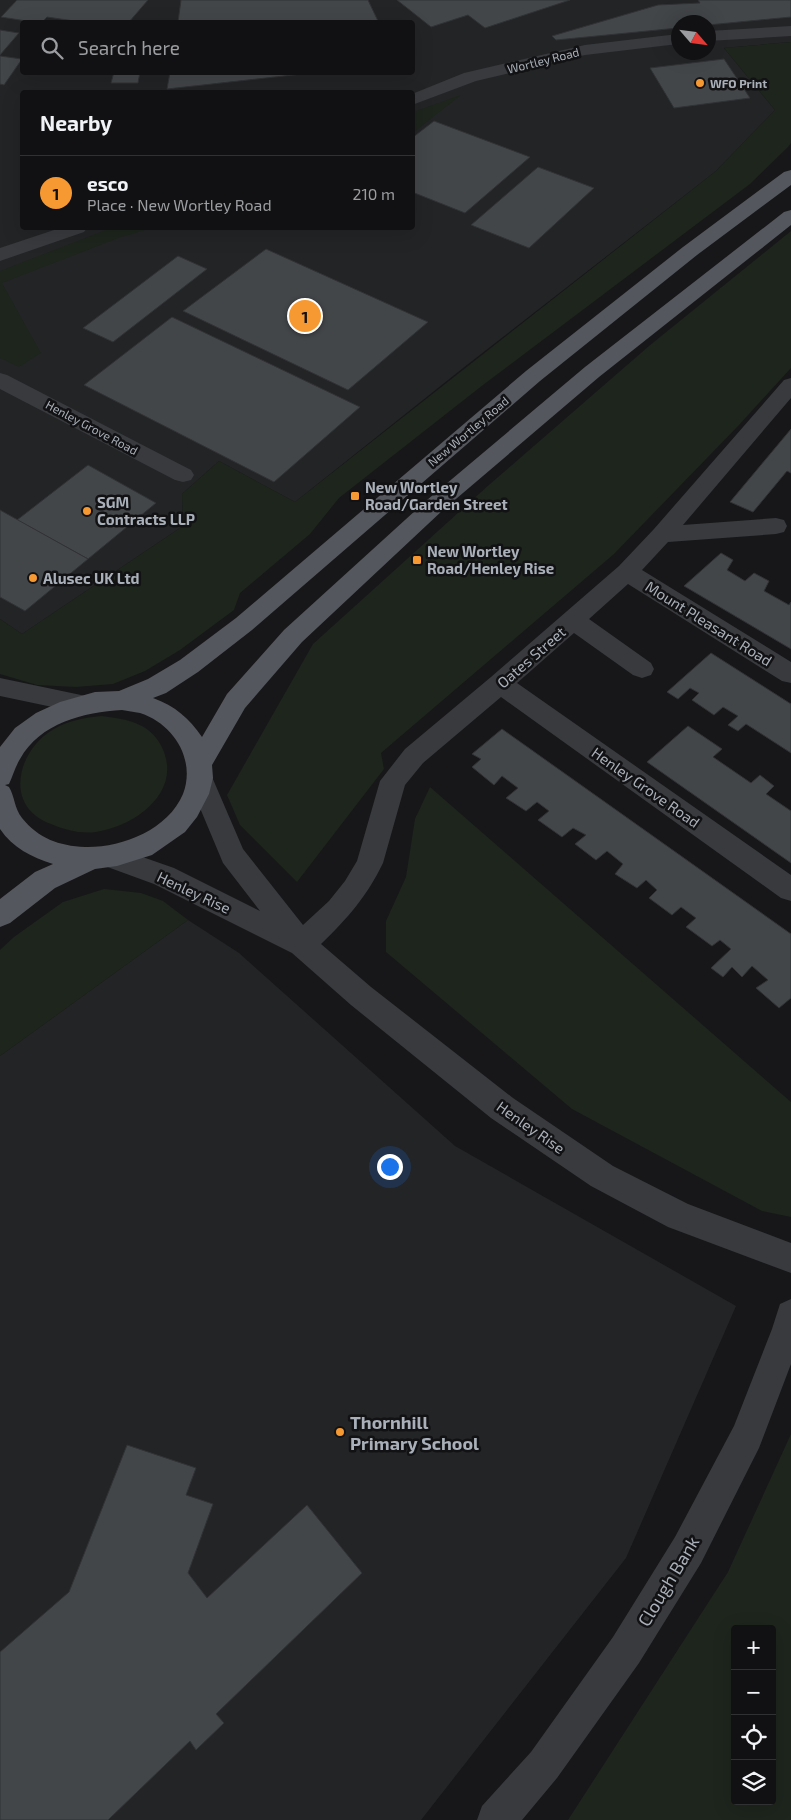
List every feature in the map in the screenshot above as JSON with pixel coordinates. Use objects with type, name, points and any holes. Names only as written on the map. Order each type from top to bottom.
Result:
[{"type":"main road","name":"New Wortley Road","points":[[120,701],[157,686],[189,666],[236,630],[533,376],[690,251],[791,176]]},
{"type":"main road","points":[[0,915],[45,880],[100,858],[144,846],[172,828],[192,804],[200,770],[236,701],[293,636],[435,505],[592,372],[791,216]]},
{"type":"main road","points":[[2,761],[19,740],[37,724],[57,712],[81,704],[120,701],[144,705],[165,714],[176,723],[194,744],[200,770]]},
{"type":"main road","points":[[0,794],[1,806],[12,827],[32,845],[59,856],[100,858]]},
{"type":"street","points":[[716,36],[791,31]]},
{"type":"street","name":"Wortley Road","points":[[415,99],[470,77],[585,50],[671,40]]},
{"type":"street","points":[[0,255],[71,230]]},
{"type":"street","name":"Henley Grove Road","points":[[0,380],[183,476]]},
{"type":"street","name":"Oates Street","points":[[302,944],[339,909],[355,889],[370,863],[393,781],[414,756],[500,684],[627,572],[662,535],[791,385]]},
{"type":"street","points":[[662,535],[776,526]]},
{"type":"street","name":"Mount Pleasant Road","points":[[627,572],[791,674]]},
{"type":"street","points":[[573,620],[642,669]]},
{"type":"street","name":"Henley Grove Road","points":[[500,684],[791,890]]},
{"type":"street","points":[[0,687],[81,704]]},
{"type":"street","name":"Henley Rise","points":[[200,770],[232,855],[302,944],[361,996],[502,1108],[602,1176],[679,1216],[791,1258]]},
{"type":"street","name":"Henley Rise","points":[[100,858],[164,876],[302,944]]},
{"type":"street","name":"Clough Bank","points":[[496,1820],[544,1765],[620,1658],[688,1550],[747,1436],[788,1329],[791,1315]]},
{"type":"shaded area","points":[[0,0],[791,0],[791,42],[724,48],[775,110],[716,171],[463,368],[295,502],[219,461],[182,494],[183,526],[22,634],[0,619]]},
{"type":"shaded area","points":[[791,42],[791,143],[788,147],[750,184],[483,385],[339,498],[310,534],[240,593],[234,610],[180,650],[145,671],[113,684],[76,687],[37,685],[0,674],[0,619],[22,634],[183,526],[182,494],[219,461],[295,502],[716,171],[775,110],[724,48]]},
{"type":"shaded area","points":[[461,95],[415,131],[415,111]]},
{"type":"shaded area","points":[[106,230],[146,230],[121,237],[2,283],[41,353],[19,367],[0,358],[0,271]]},
{"type":"shaded area","points":[[791,231],[791,368],[739,425],[614,554],[381,753],[384,769],[297,882],[240,825],[227,795],[313,644],[490,484],[649,346]]},
{"type":"shaded area","points":[[101,716],[138,724],[151,732],[158,741],[165,755],[167,770],[165,784],[158,796],[149,807],[124,824],[96,832],[67,830],[36,816],[26,805],[21,792],[24,764],[31,750],[41,738],[65,723]]},
{"type":"shaded area","points":[[430,787],[791,1102],[791,1217],[762,1211],[572,1109],[386,952],[386,921],[406,877],[415,819]]},
{"type":"shaded area","points":[[104,889],[141,893],[163,901],[188,920],[0,1056],[0,950],[14,937],[63,902]]},
{"type":"shaded area","name":"Thornhill Primary School","points":[[188,920],[239,953],[455,1146],[736,1306],[626,1558],[421,1820],[0,1820],[0,1056]]},
{"type":"shaded area","points":[[791,1434],[791,1820],[568,1820],[728,1572]]},
{"type":"building","points":[[17,0],[148,0],[131,20],[67,20],[47,17],[44,20],[20,20],[1,17]]},
{"type":"building","points":[[181,0],[368,0],[378,20],[178,20]]},
{"type":"building","points":[[397,0],[570,0],[485,28],[468,15],[431,27]]},
{"type":"building","points":[[698,0],[791,0],[791,17],[716,24],[716,15],[671,15],[671,29],[556,40],[552,36],[658,5],[700,3]]},
{"type":"building","points":[[0,30],[19,33],[0,55]]},
{"type":"building","points":[[0,56],[20,59],[20,62],[4,85],[0,84]]},
{"type":"building","name":"WFO Print","points":[[724,59],[750,98],[674,108],[650,68],[716,60]]},
{"type":"building","points":[[113,75],[139,75],[138,83],[111,83]]},
{"type":"building","points":[[169,75],[293,75],[167,89]]},
{"type":"building","points":[[434,121],[530,157],[465,213],[415,193],[415,136]]},
{"type":"building","points":[[538,167],[594,188],[529,248],[471,225]]},
{"type":"building","points":[[266,249],[428,322],[348,390],[183,311]]},
{"type":"building","points":[[178,256],[207,269],[113,342],[83,328]]},
{"type":"building","points":[[172,317],[360,407],[274,482],[84,385]]},
{"type":"building","points":[[791,429],[791,473],[787,471],[753,512],[730,502]]},
{"type":"building","name":"SGM Contracts LLP","points":[[88,465],[156,503],[88,559],[17,520]]},
{"type":"building","name":"Alusec UK Ltd","points":[[0,510],[88,559],[25,611],[0,597]]},
{"type":"building","points":[[721,553],[733,560],[727,570],[745,581],[754,573],[769,581],[764,591],[789,605],[791,602],[791,649],[684,586]]},
{"type":"building","points":[[711,653],[791,704],[791,753],[746,724],[738,731],[728,725],[738,716],[723,707],[714,715],[692,700],[699,693],[690,688],[678,699],[667,692]]},
{"type":"building","points":[[688,726],[722,749],[713,757],[751,783],[760,775],[774,786],[766,794],[791,811],[791,863],[647,762]]},
{"type":"building","points":[[502,729],[791,934],[791,998],[779,1008],[756,988],[768,980],[752,966],[742,977],[732,967],[723,977],[711,968],[731,949],[720,940],[712,946],[686,927],[696,918],[681,907],[672,915],[649,898],[657,890],[646,880],[637,888],[615,874],[623,864],[607,851],[596,860],[575,844],[586,835],[573,828],[562,837],[538,820],[549,811],[537,802],[526,811],[506,798],[518,788],[502,776],[494,785],[472,767],[481,759],[472,754]]},
{"type":"building","points":[[127,1445],[196,1468],[186,1495],[213,1504],[188,1573],[207,1598],[307,1505],[362,1573],[216,1714],[224,1723],[196,1750],[190,1741],[108,1820],[0,1820],[0,1652],[69,1592]]},
{"type":"place","name":"WFO Print","points":[[700,83]]},
{"type":"place","name":"esco","points":[[305,316]]},
{"type":"place","name":"New Wortley Road/Garden Street","points":[[355,496]]},
{"type":"place","name":"SGM Contracts LLP","points":[[87,511]]},
{"type":"place","name":"New Wortley Road/Henley Rise","points":[[417,560]]},
{"type":"place","name":"Alusec UK Ltd","points":[[33,578]]},
{"type":"place","name":"Thornhill Primary School","points":[[340,1432]]}]
